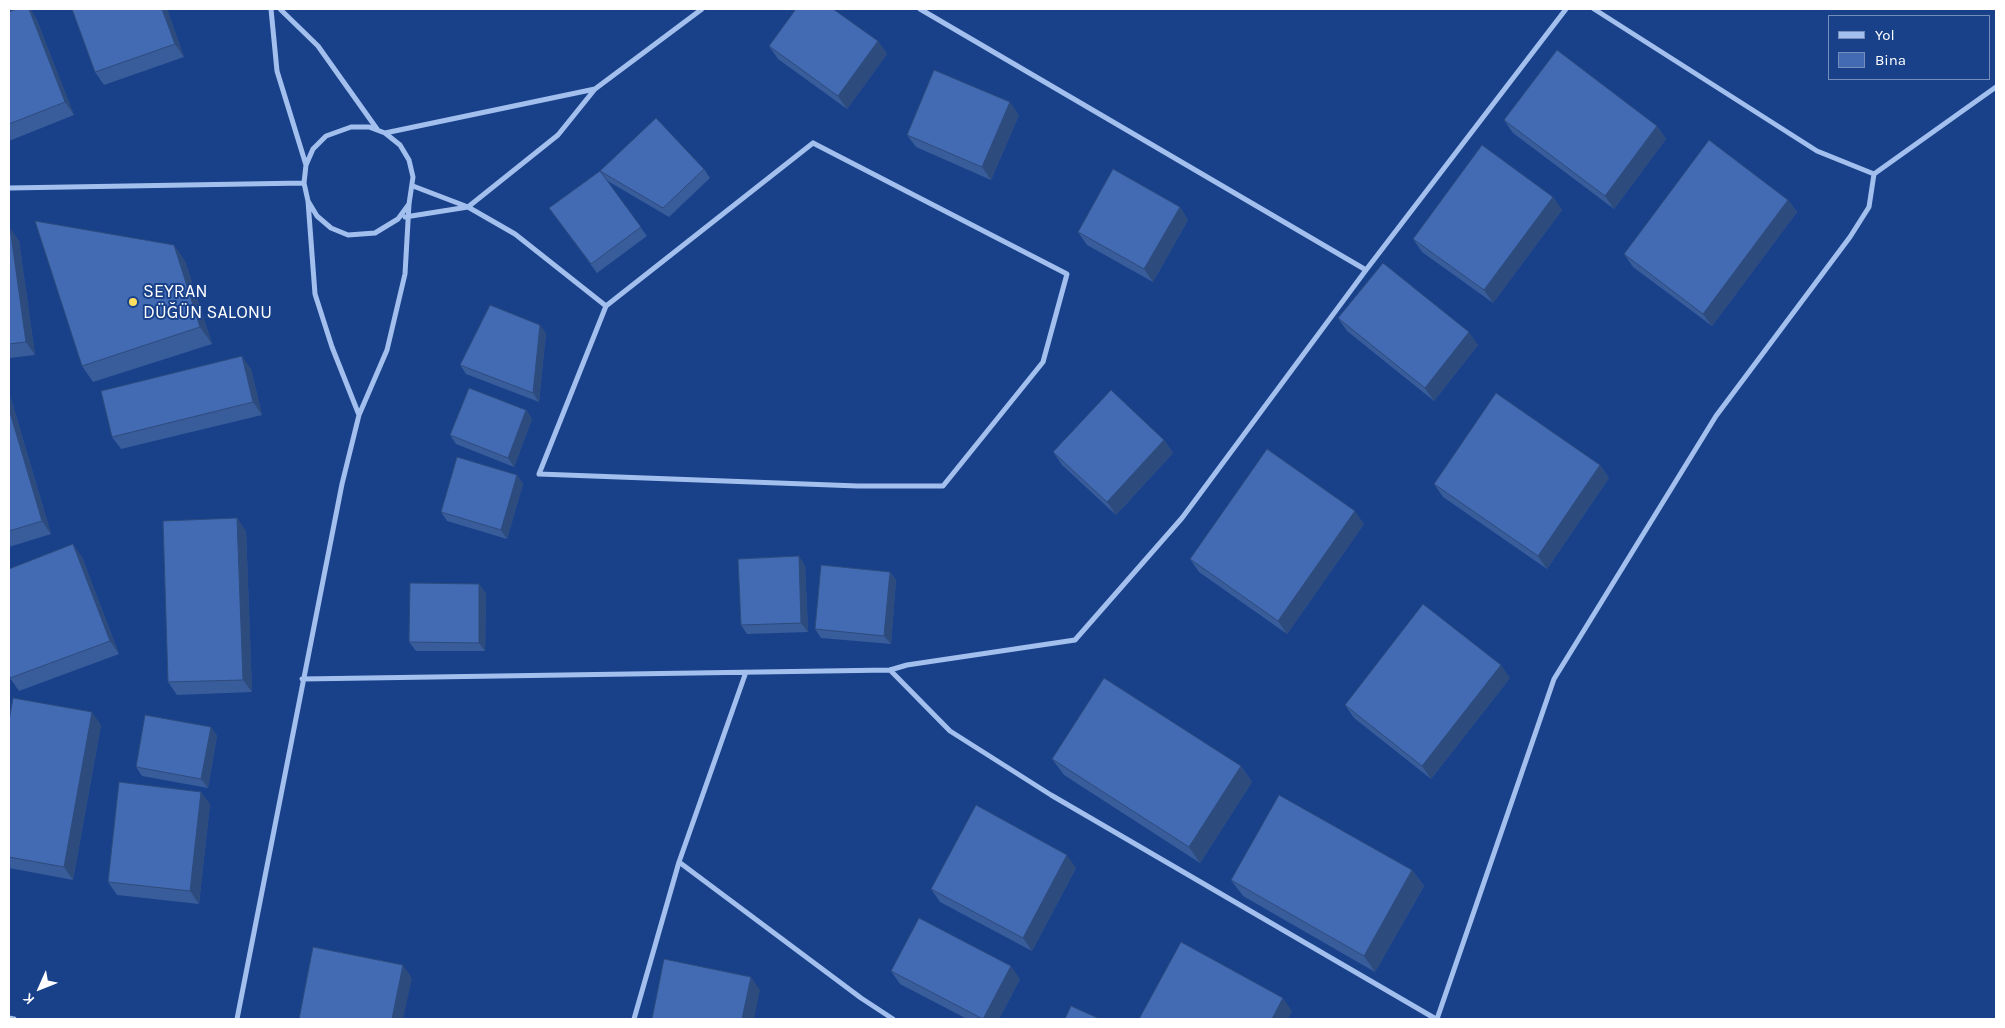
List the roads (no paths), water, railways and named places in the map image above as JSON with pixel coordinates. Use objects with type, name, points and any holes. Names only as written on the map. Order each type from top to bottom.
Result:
[{"type":"street","points":[[271,9],[277,71],[306,165]]},
{"type":"street","points":[[280,9],[318,46],[377,129]]},
{"type":"street","points":[[308,201],[317,216],[324,223],[348,234],[375,233],[398,219],[468,207],[558,135],[595,89],[702,9]]},
{"type":"street","points":[[920,9],[1366,270]]},
{"type":"street","points":[[302,679],[890,670],[907,665],[1075,640],[1182,518],[1366,270],[1566,9]]},
{"type":"street","points":[[1594,9],[1817,151],[1874,174]]},
{"type":"street","points":[[890,670],[950,732],[1051,795],[1436,1019],[1554,679],[1716,416],[1850,238],[1869,207],[1874,174],[1996,87]]},
{"type":"street","points":[[385,133],[595,89]]},
{"type":"street","points":[[237,1019],[302,679],[342,484],[358,415],[389,340],[405,274],[409,204],[413,186],[412,168],[405,152],[385,133],[377,129],[351,127],[334,132],[314,149],[306,165],[304,183],[308,201],[315,294],[358,415]]},
{"type":"street","points":[[813,143],[1067,274],[1043,362],[943,486],[858,486],[539,474],[606,306],[813,143]]},
{"type":"street","points":[[9,188],[304,183]]},
{"type":"street","points":[[413,186],[468,207],[516,234],[606,306]]},
{"type":"street","points":[[398,219],[409,204]]},
{"type":"street","points":[[634,1019],[679,862],[746,672]]},
{"type":"street","points":[[679,862],[860,998],[893,1019]]},
{"type":"street","points":[[9,1018],[14,1019]]},
{"type":"place","name":"SEYRAN DÜĞÜN SALONU","points":[[133,302]]}]
